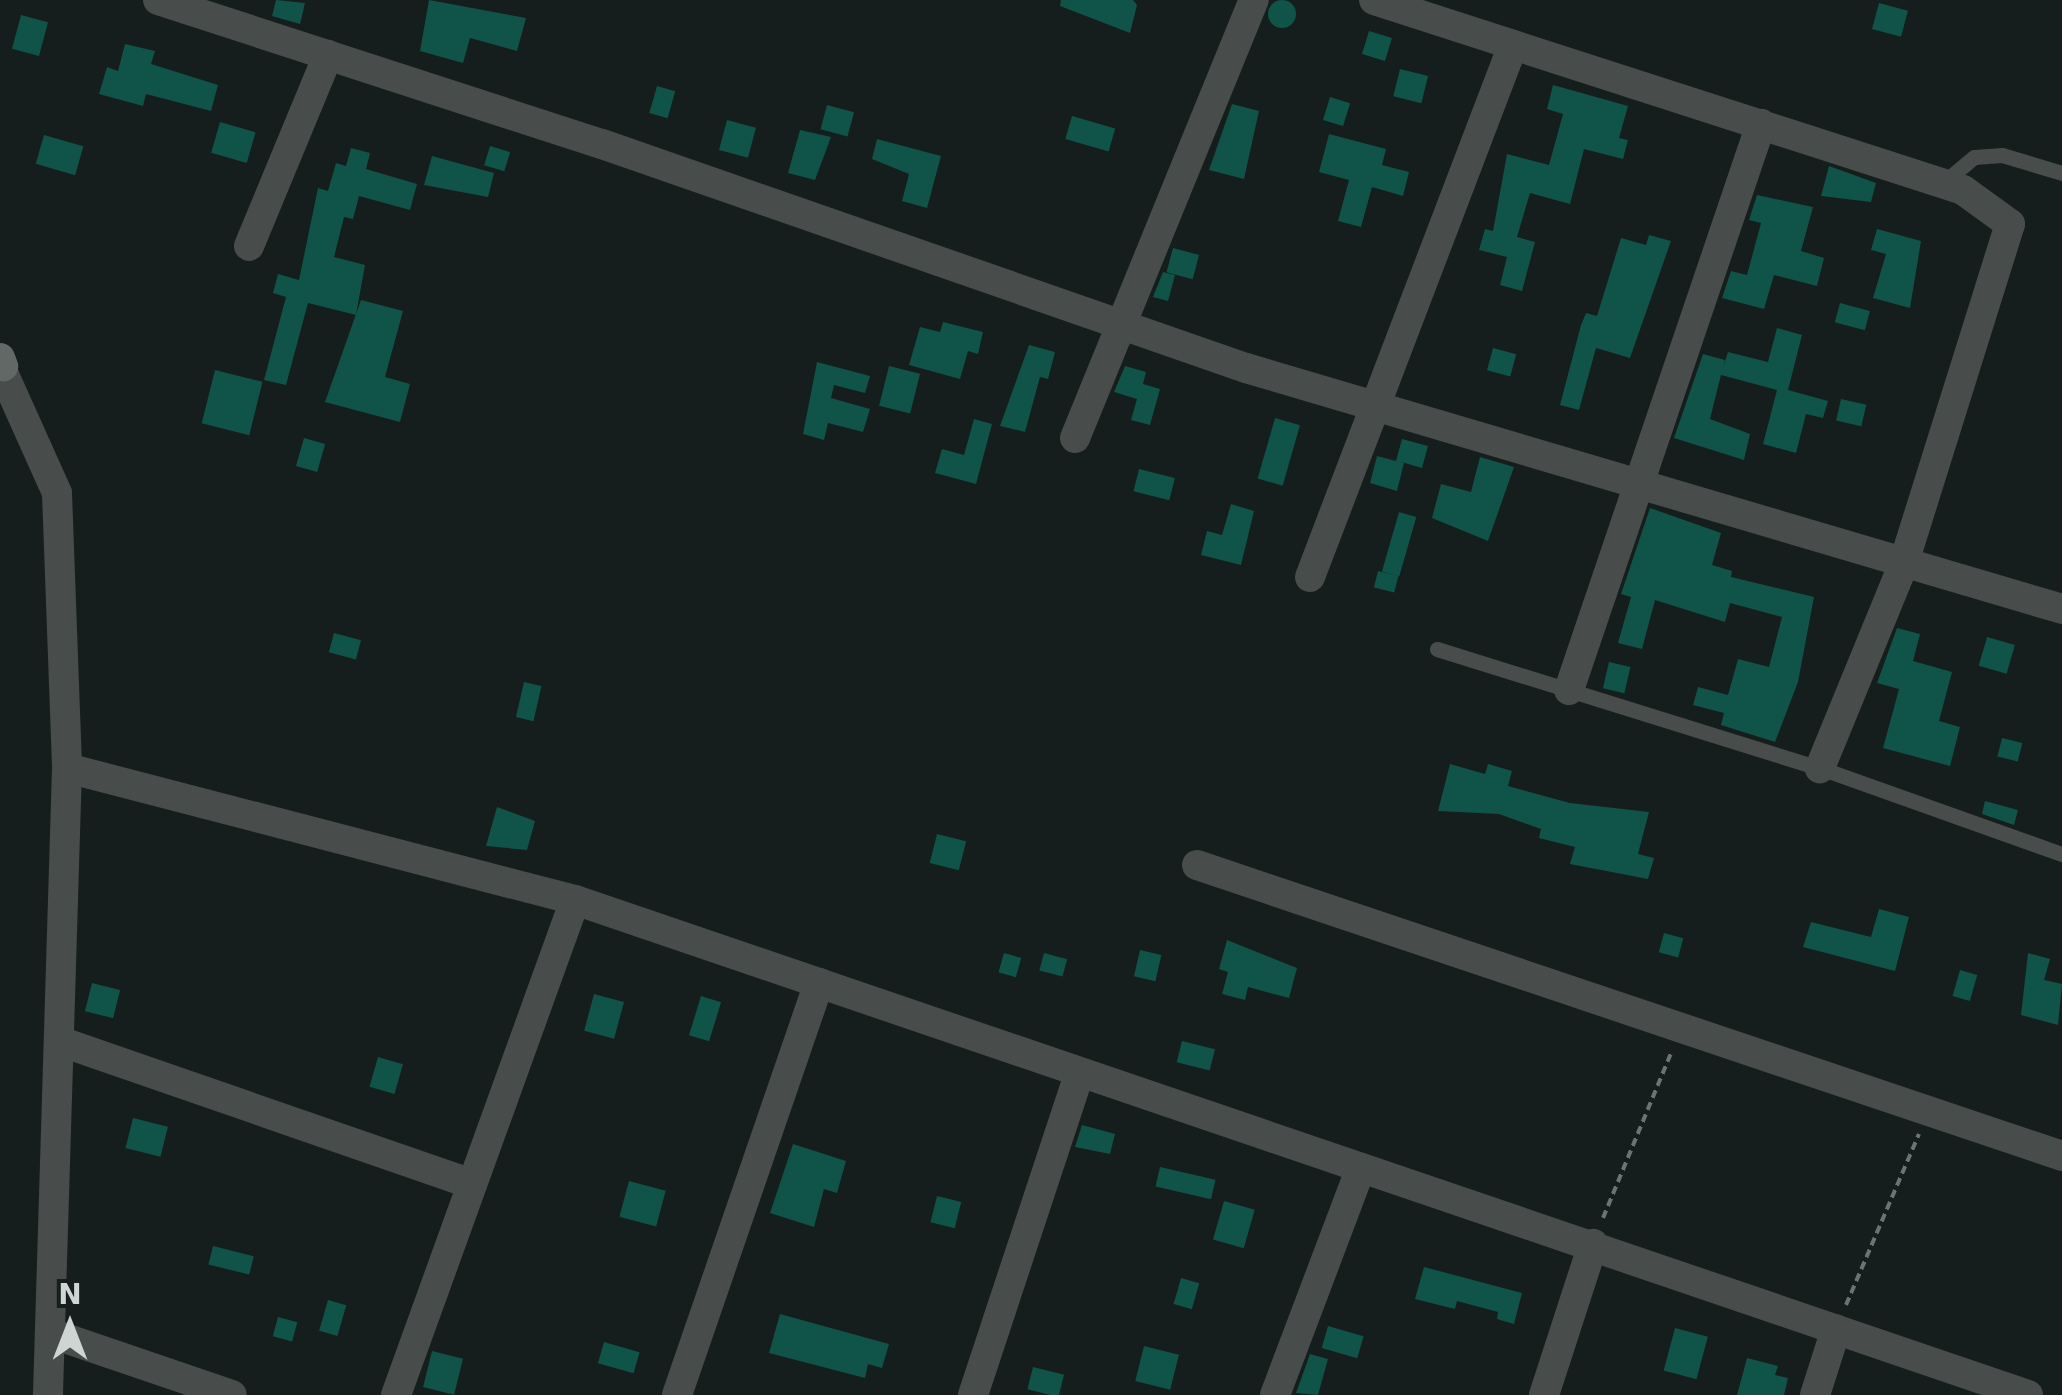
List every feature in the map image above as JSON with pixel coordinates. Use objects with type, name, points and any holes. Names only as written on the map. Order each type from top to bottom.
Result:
[{"type":"street","points":[[158,0],[1374,406],[2062,609]]},
{"type":"street","points":[[1075,438],[1254,0]]},
{"type":"street","points":[[1374,0],[1963,190],[2010,224],[1904,562],[1820,768]]},
{"type":"street","points":[[1310,577],[1512,45]]},
{"type":"street","points":[[249,246],[328,55]]},
{"type":"street","points":[[1568,690],[1760,124]]},
{"type":"street","points":[[1,364],[57,493],[67,768],[48,1395]]},
{"type":"street","points":[[67,768],[575,900],[2028,1395]]},
{"type":"street","points":[[1197,865],[2062,1156]]},
{"type":"street","points":[[396,1395],[575,900]]},
{"type":"street","points":[[677,1395],[819,983]]},
{"type":"street","points":[[59,1042],[472,1184]]},
{"type":"street","points":[[972,1395],[1080,1072]]},
{"type":"street","points":[[1275,1395],[1362,1168]]},
{"type":"street","points":[[1544,1395],[1593,1244]]},
{"type":"street","points":[[1815,1395],[1836,1329]]},
{"type":"street","points":[[50,1333],[232,1395]]},
{"type":"lane","points":[[1943,183],[1974,157],[2002,156],[2062,173]]},
{"type":"lane","points":[[1437,649],[1820,768],[2062,854]]},
{"type":"path","points":[[1593,1244],[1682,1028]]},
{"type":"path","points":[[1836,1329],[1928,1112]]},
{"type":"building","points":[[276,0],[305,3],[300,24],[272,16]]},
{"type":"building","points":[[429,0],[526,18],[517,51],[470,38],[463,63],[420,51]]},
{"type":"building","points":[[1061,0],[1133,0],[1137,5],[1130,33],[1060,6]]},
{"type":"building","points":[[1282,0],[1292,4],[1296,14],[1292,24],[1282,28],[1272,24],[1268,14],[1272,4]]},
{"type":"building","points":[[1879,3],[1908,11],[1901,37],[1872,29]]},
{"type":"building","points":[[21,15],[48,22],[39,56],[12,49]]},
{"type":"building","points":[[1369,31],[1392,38],[1385,61],[1362,54]]},
{"type":"building","points":[[125,44],[155,51],[151,64],[218,85],[211,111],[146,94],[143,106],[99,94],[107,67],[118,71]]},
{"type":"building","points":[[1400,69],[1428,76],[1421,103],[1393,96]]},
{"type":"building","points":[[1553,85],[1628,106],[1619,138],[1628,140],[1623,159],[1584,149],[1570,204],[1530,193],[1517,237],[1535,242],[1522,291],[1500,285],[1507,257],[1479,250],[1485,229],[1493,231],[1507,154],[1549,165],[1563,114],[1547,109]]},
{"type":"building","points":[[657,86],[675,91],[668,118],[649,113]]},
{"type":"building","points":[[1330,97],[1350,103],[1343,126],[1323,120]]},
{"type":"building","points":[[1232,104],[1259,111],[1244,179],[1209,170]]},
{"type":"building","points":[[827,105],[854,112],[848,136],[821,129]]},
{"type":"building","points":[[1072,116],[1115,128],[1109,151],[1065,139]]},
{"type":"building","points":[[727,120],[756,128],[748,158],[719,150]]},
{"type":"building","points":[[220,122],[256,132],[247,163],[211,153]]},
{"type":"building","points":[[800,130],[831,137],[815,180],[788,173]]},
{"type":"building","points":[[1329,134],[1386,149],[1382,165],[1409,172],[1403,196],[1372,187],[1361,227],[1338,221],[1349,180],[1319,172]]},
{"type":"building","points":[[44,135],[83,146],[75,175],[36,164]]},
{"type":"building","points":[[877,139],[941,156],[927,208],[902,201],[909,174],[872,159]]},
{"type":"building","points":[[490,146],[510,152],[504,171],[484,165]]},
{"type":"building","points":[[351,148],[370,153],[366,169],[417,184],[410,210],[359,196],[353,219],[344,217],[334,257],[365,265],[356,315],[308,303],[286,385],[264,380],[286,297],[273,293],[278,274],[299,280],[318,188],[328,191],[336,163],[346,166]]},
{"type":"building","points":[[432,156],[494,173],[488,197],[424,185]]},
{"type":"building","points":[[1829,166],[1876,183],[1871,202],[1821,196]]},
{"type":"building","points":[[1757,195],[1813,207],[1801,251],[1824,258],[1817,286],[1774,275],[1764,309],[1722,298],[1731,271],[1747,275],[1761,223],[1749,220]]},
{"type":"building","points":[[1877,229],[1921,241],[1910,308],[1873,298],[1886,254],[1871,250]]},
{"type":"building","points":[[1649,235],[1671,241],[1630,358],[1596,348],[1579,410],[1560,405],[1581,325],[1586,313],[1597,316],[1621,238],[1646,245]]},
{"type":"building","points":[[1173,248],[1199,255],[1193,279],[1167,272]]},
{"type":"building","points":[[1163,272],[1175,275],[1168,301],[1153,297]]},
{"type":"building","points":[[361,300],[403,311],[385,377],[410,384],[400,422],[325,402]]},
{"type":"building","points":[[1840,303],[1870,311],[1865,330],[1835,322]]},
{"type":"building","points":[[943,322],[983,332],[978,354],[968,351],[960,379],[909,365],[920,327],[940,332]]},
{"type":"building","points":[[1777,328],[1802,335],[1788,390],[1828,401],[1823,418],[1806,414],[1796,453],[1763,444],[1777,390],[1721,375],[1710,419],[1750,434],[1744,460],[1674,438],[1703,354],[1725,360],[1723,368],[1728,352],[1768,362]]},
{"type":"building","points":[[1029,345],[1055,352],[1048,379],[1040,377],[1025,432],[1000,426]]},
{"type":"building","points":[[1493,348],[1516,354],[1510,376],[1487,370]]},
{"type":"building","points":[[817,362],[870,376],[865,393],[834,385],[831,398],[870,409],[863,432],[828,423],[824,440],[803,434]]},
{"type":"building","points":[[889,366],[920,374],[910,414],[879,406]]},
{"type":"building","points":[[1125,366],[1146,372],[1143,384],[1160,389],[1150,425],[1131,420],[1137,399],[1114,392]]},
{"type":"building","points":[[215,370],[263,382],[249,435],[202,423]]},
{"type":"building","points":[[1841,399],[1866,405],[1861,426],[1836,420]]},
{"type":"building","points":[[1275,418],[1300,425],[1283,486],[1258,479]]},
{"type":"building","points":[[974,419],[992,424],[976,484],[935,473],[942,449],[964,455]]},
{"type":"building","points":[[304,438],[325,444],[317,472],[296,466]]},
{"type":"building","points":[[1402,439],[1428,446],[1422,468],[1398,461],[1404,463],[1397,491],[1370,483],[1377,456],[1396,461]]},
{"type":"building","points":[[1480,457],[1514,467],[1488,541],[1432,518],[1441,484],[1471,492]]},
{"type":"building","points":[[1139,469],[1175,478],[1169,500],[1133,491]]},
{"type":"building","points":[[1231,504],[1254,511],[1241,565],[1201,555],[1207,531],[1222,535]]},
{"type":"building","points":[[1650,508],[1721,533],[1712,565],[1732,571],[1731,577],[1814,597],[1798,682],[1775,742],[1721,725],[1724,713],[1693,705],[1698,687],[1728,695],[1738,659],[1769,667],[1782,617],[1730,603],[1725,622],[1655,600],[1642,649],[1618,643],[1631,597],[1621,594]]},
{"type":"building","points":[[1399,512],[1416,517],[1399,577],[1382,572]]},
{"type":"building","points":[[1378,571],[1398,576],[1394,593],[1374,587]]},
{"type":"building","points":[[1897,628],[1920,634],[1913,661],[1952,672],[1939,721],[1960,727],[1950,766],[1883,748],[1899,689],[1877,683]]},
{"type":"building","points":[[334,633],[361,640],[356,660],[329,652]]},
{"type":"building","points":[[1987,637],[2015,645],[2007,674],[1979,666]]},
{"type":"building","points":[[1609,662],[1630,667],[1624,693],[1603,688]]},
{"type":"building","points":[[524,682],[542,686],[533,721],[516,717]]},
{"type":"building","points":[[2002,738],[2022,743],[2018,762],[1997,756]]},
{"type":"building","points":[[1450,764],[1485,774],[1488,764],[1512,771],[1508,786],[1570,803],[1649,812],[1638,854],[1654,858],[1648,879],[1570,864],[1575,847],[1539,838],[1541,829],[1499,814],[1438,811]]},
{"type":"building","points":[[1985,801],[2018,810],[2014,825],[1982,814]]},
{"type":"building","points":[[497,807],[535,821],[527,850],[486,846]]},
{"type":"building","points":[[937,834],[966,841],[959,870],[930,863]]},
{"type":"building","points":[[1879,909],[1909,917],[1895,971],[1803,947],[1811,922],[1871,937]]},
{"type":"building","points":[[1664,933],[1683,938],[1678,957],[1659,952]]},
{"type":"building","points":[[1227,940],[1297,968],[1289,998],[1248,987],[1245,1000],[1222,994],[1228,972],[1219,969]]},
{"type":"building","points":[[1140,950],[1161,955],[1155,981],[1134,976]]},
{"type":"building","points":[[1004,953],[1021,958],[1016,977],[998,972]]},
{"type":"building","points":[[1044,953],[1067,959],[1063,977],[1039,970]]},
{"type":"building","points":[[2028,953],[2050,959],[2044,980],[2062,984],[2058,1025],[2021,1015]]},
{"type":"building","points":[[1960,970],[1977,975],[1970,1001],[1953,996]]},
{"type":"building","points":[[92,983],[120,990],[113,1018],[85,1011]]},
{"type":"building","points":[[594,994],[624,1002],[614,1039],[584,1031]]},
{"type":"building","points":[[701,996],[721,1002],[709,1041],[689,1035]]},
{"type":"building","points":[[1182,1041],[1215,1049],[1210,1071],[1177,1062]]},
{"type":"building","points":[[378,1057],[403,1064],[394,1094],[369,1087]]},
{"type":"building","points":[[133,1118],[168,1127],[160,1157],[126,1148]]},
{"type":"building","points":[[1082,1125],[1115,1134],[1110,1154],[1075,1147]]},
{"type":"building","points":[[793,1144],[846,1161],[837,1193],[824,1189],[814,1227],[770,1213]]},
{"type":"building","points":[[1160,1167],[1216,1180],[1211,1199],[1156,1186]]},
{"type":"building","points":[[629,1181],[666,1191],[656,1227],[619,1217]]},
{"type":"building","points":[[937,1196],[961,1202],[955,1228],[930,1222]]},
{"type":"building","points":[[1224,1201],[1255,1210],[1244,1248],[1213,1239]]},
{"type":"building","points":[[213,1246],[254,1256],[249,1275],[208,1264]]},
{"type":"building","points":[[1424,1267],[1522,1293],[1514,1324],[1497,1319],[1498,1312],[1457,1301],[1455,1309],[1415,1299]]},
{"type":"building","points":[[1181,1278],[1199,1283],[1192,1309],[1174,1304]]},
{"type":"building","points":[[328,1300],[346,1305],[337,1336],[319,1331]]},
{"type":"building","points":[[780,1314],[889,1344],[882,1368],[868,1364],[865,1378],[769,1353]]},
{"type":"building","points":[[278,1317],[297,1322],[292,1341],[273,1336]]},
{"type":"building","points":[[1328,1326],[1364,1336],[1357,1358],[1322,1348]]},
{"type":"building","points":[[1675,1328],[1708,1337],[1696,1379],[1664,1371]]},
{"type":"building","points":[[604,1342],[640,1352],[634,1373],[598,1363]]},
{"type":"building","points":[[1144,1346],[1179,1355],[1170,1390],[1135,1381]]},
{"type":"building","points":[[432,1351],[463,1359],[454,1395],[423,1387]]},
{"type":"building","points":[[1310,1354],[1328,1359],[1318,1395],[1296,1393]]},
{"type":"building","points":[[1747,1358],[1778,1366],[1775,1375],[1788,1378],[1784,1395],[1737,1395]]},
{"type":"building","points":[[1033,1367],[1064,1375],[1059,1395],[1027,1389]]}]
